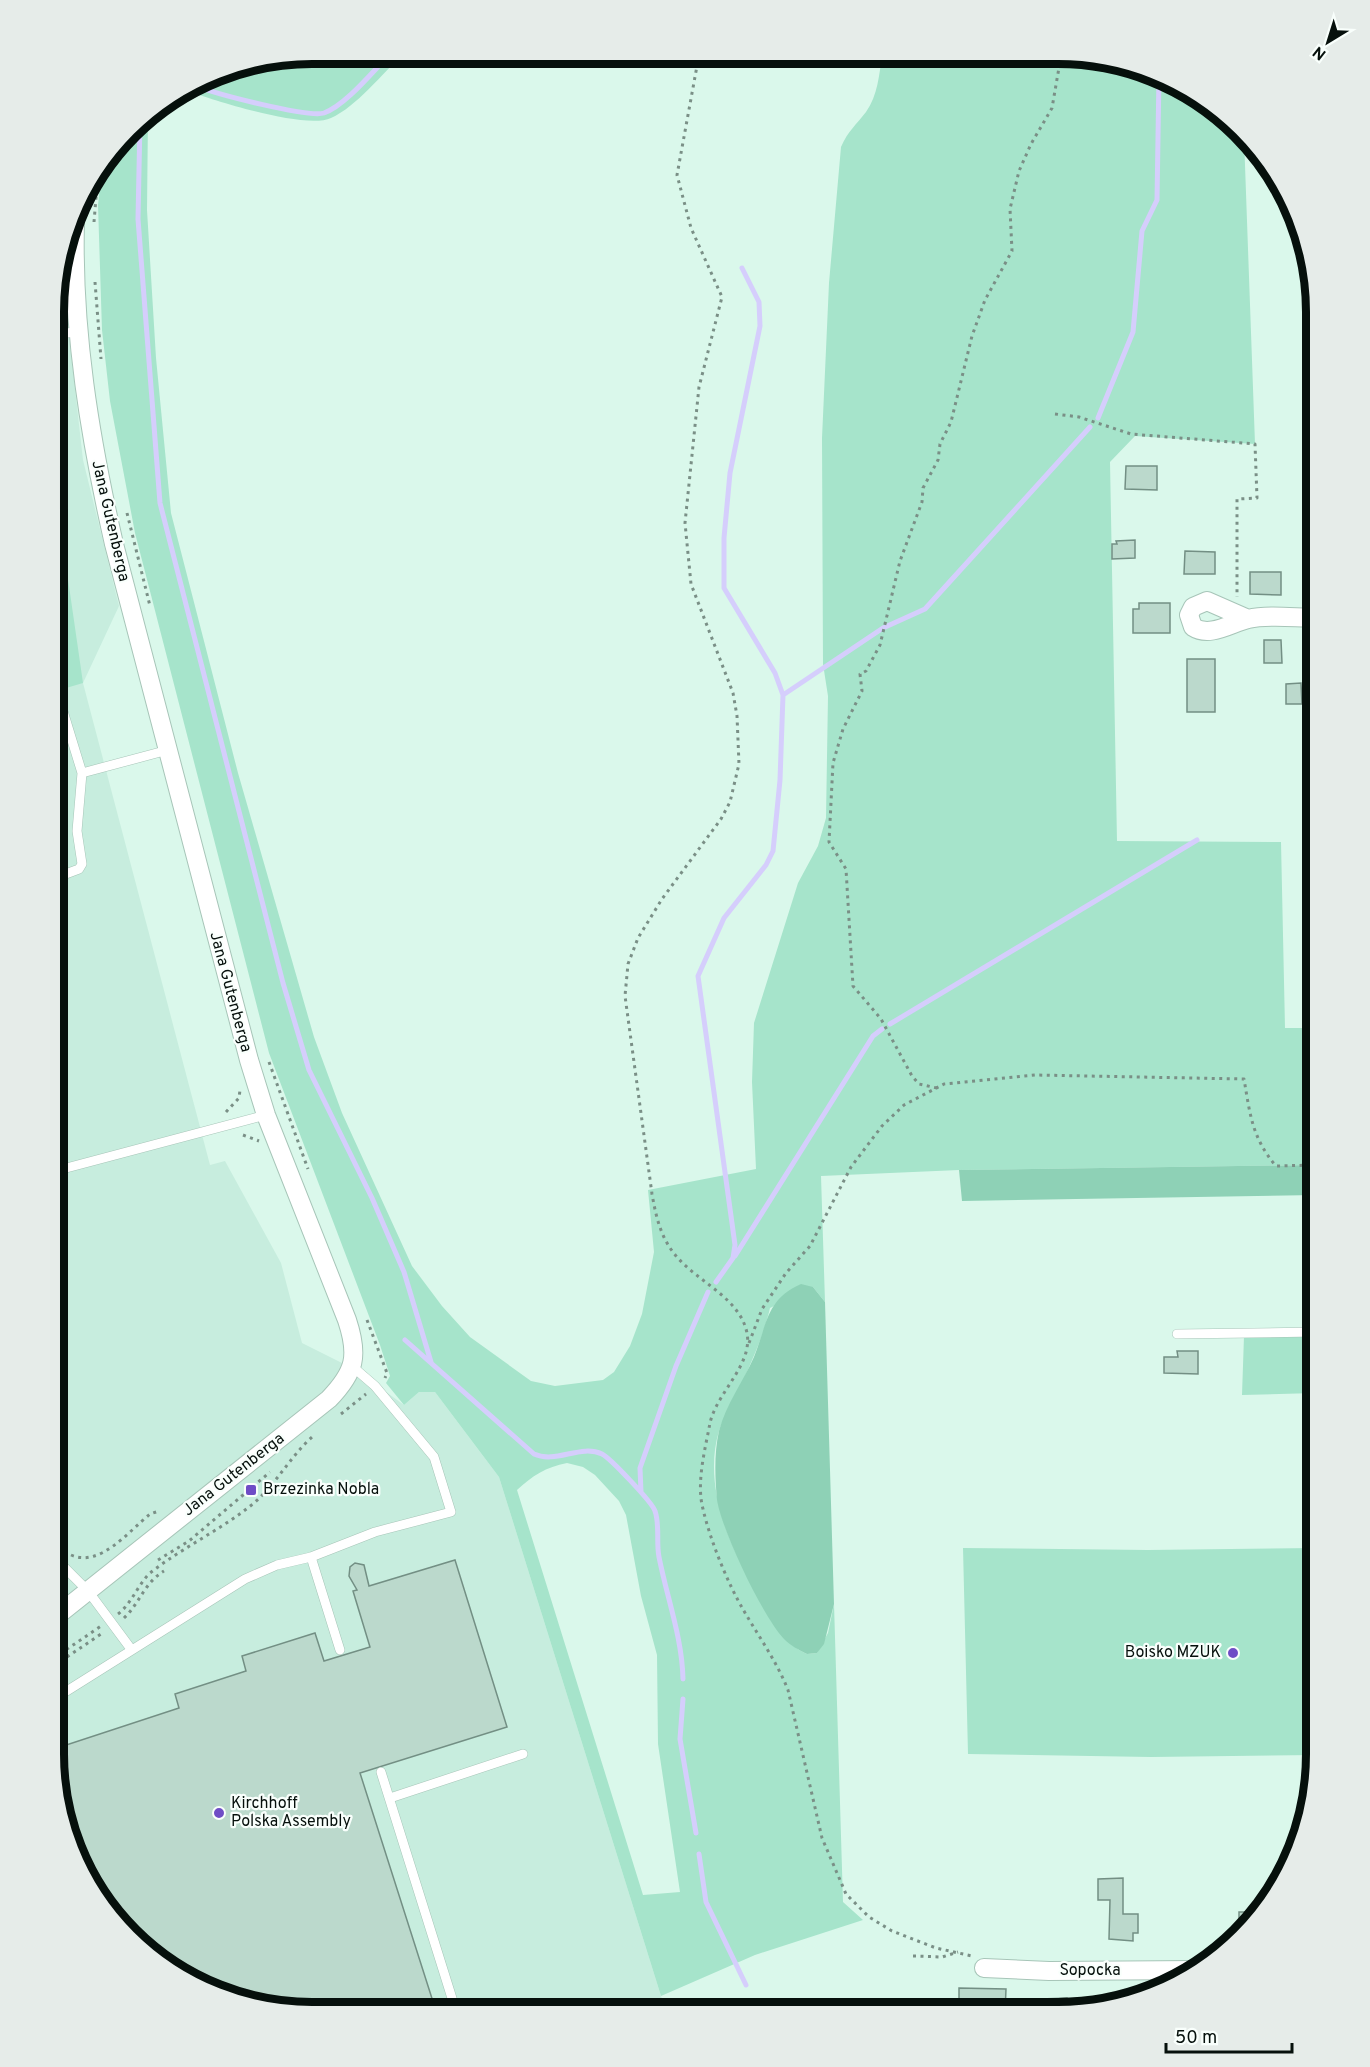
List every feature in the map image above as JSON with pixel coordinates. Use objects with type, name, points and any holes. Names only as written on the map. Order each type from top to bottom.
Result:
[{"type":"street","name":"Jana Gutenberga","points":[[64,1610],[329,1399],[344,1383],[353,1367],[354,1350],[347,1320],[266,1115],[232,1002],[96,462],[79,331],[84,223]]},
{"type":"street","points":[[1242,616],[1306,618]]},
{"type":"street","name":"Sopocka","points":[[984,1968],[1049,1971],[1179,1970]]},
{"type":"lane","points":[[64,334],[79,331]]},
{"type":"lane","points":[[64,714],[82,773],[77,831],[82,864],[79,869],[64,875]]},
{"type":"lane","points":[[82,773],[168,750]]},
{"type":"lane","points":[[64,1169],[266,1115]]},
{"type":"lane","points":[[1177,1334],[1306,1332]]},
{"type":"lane","points":[[64,1693],[245,1578],[277,1565],[311,1557],[375,1532],[451,1512],[434,1457],[375,1386],[353,1367]]},
{"type":"lane","points":[[311,1557],[340,1650]]},
{"type":"lane","points":[[64,1567],[88,1591],[131,1649]]},
{"type":"lane","points":[[390,1798],[523,1754]]},
{"type":"lane","points":[[381,1772],[453,2002]]},
{"type":"path","points":[[697,64],[677,175],[692,228],[722,297],[699,387],[685,523],[691,584],[733,693],[738,725],[739,764],[730,802],[721,819],[662,899],[638,938],[628,964],[625,996],[657,1221],[675,1255],[738,1313],[746,1329],[749,1344]]},
{"type":"path","points":[[937,1088],[919,1084],[912,1076],[881,1019],[853,986],[846,868],[829,842],[833,763],[843,729],[862,691],[860,674],[866,670],[880,645],[900,561],[922,502],[923,488],[938,460],[940,444],[951,422],[972,336],[984,300],[1012,251],[1010,209],[1019,171],[1031,144],[1049,115],[1059,64]]},
{"type":"path","points":[[84,223],[89,206]]},
{"type":"path","points":[[94,272],[101,363]]},
{"type":"path","points":[[1055,414],[1079,417],[1131,434],[1255,444],[1257,498],[1237,499],[1242,616]]},
{"type":"path","points":[[124,503],[150,606]]},
{"type":"path","points":[[269,1060],[311,1177]]},
{"type":"path","points":[[984,1968],[970,1954],[918,1942],[892,1930],[869,1917],[846,1894],[829,1859],[822,1838],[788,1690],[781,1672],[742,1608],[702,1508],[702,1471],[711,1420],[749,1344],[762,1309],[786,1273],[810,1245],[862,1152],[882,1126],[904,1106],[944,1084],[1035,1075],[1244,1078],[1252,1126],[1261,1149],[1276,1166],[1306,1164]]},
{"type":"path","points":[[218,1115],[232,1107],[239,1098],[241,1084]]},
{"type":"path","points":[[340,1414],[386,1378],[387,1373],[364,1314]]},
{"type":"path","points":[[64,1651],[128,1606],[140,1582],[150,1573],[222,1527],[264,1494],[292,1457],[313,1436]]},
{"type":"path","points":[[158,1560],[189,1541],[270,1472]]},
{"type":"path","points":[[65,1551],[79,1558],[93,1558],[150,1514],[161,1511]]},
{"type":"path","points":[[124,1618],[132,1611],[147,1583],[164,1571]]},
{"type":"path","points":[[67,1657],[100,1634]]},
{"type":"path","points":[[913,1956],[942,1957],[959,1952]]},
{"type":"shaded area","points":[[313,64],[393,64],[350,106],[331,118],[319,121],[261,113],[196,94],[218,83],[264,69]]},
{"type":"shaded area","points":[[881,64],[1057,64],[1106,69],[1152,83],[1195,106],[1221,126],[1244,150],[1255,444],[1135,436],[1110,462],[1117,841],[1281,842],[1285,1028],[1306,1028],[1306,1165],[959,1170],[821,1176],[825,1302],[813,1287],[770,1308],[756,1351],[719,1431],[714,1471],[721,1512],[735,1552],[775,1626],[789,1642],[807,1654],[817,1653],[828,1633],[834,1604],[843,1902],[863,1920],[755,1955],[661,1996],[499,1477],[435,1392],[419,1392],[404,1405],[386,1383],[390,1376],[380,1345],[269,1053],[135,533],[110,401],[102,330],[98,205],[100,185],[126,149],[148,127],[147,210],[156,358],[171,513],[238,773],[314,1037],[342,1113],[412,1266],[442,1306],[470,1337],[531,1381],[555,1386],[603,1380],[614,1372],[630,1346],[642,1314],[654,1252],[648,1190],[756,1169],[752,1082],[754,1023],[798,883],[818,846],[826,818],[828,696],[823,664],[822,438],[829,283],[841,147],[849,132],[866,112],[877,85]],"holes":[[[567,1463],[583,1467],[595,1475],[619,1501],[626,1515],[641,1596],[657,1655],[658,1744],[680,1892],[643,1895],[517,1490],[534,1476]]]},
{"type":"shaded area","points":[[66,289],[83,460],[119,606],[83,683],[210,1165],[225,1161],[281,1263],[302,1343],[356,1370],[404,1405],[419,1392],[435,1392],[499,1477],[663,2002],[296,2002],[264,1998],[218,1984],[175,1961],[137,1930],[106,1892],[83,1849],[69,1803],[65,1771],[64,313]]},
{"type":"shaded area","points":[[64,551],[83,683],[64,689]]},
{"type":"shaded area","points":[[1306,1335],[1306,1393],[1242,1395],[1244,1336]]},
{"type":"shaded area","points":[[963,1548],[1148,1550],[1306,1548],[1306,1755],[1151,1757],[968,1754]]},
{"type":"green space","points":[[1306,1165],[1306,1195],[962,1201],[959,1170]]},
{"type":"green space","points":[[801,1284],[813,1287],[825,1302],[834,1604],[824,1644],[817,1653],[807,1654],[784,1639],[755,1594],[720,1514],[715,1474],[716,1448],[722,1421],[754,1357],[769,1314],[781,1297]]},
{"type":"building","points":[[1126,466],[1157,466],[1157,490],[1125,489]]},
{"type":"building","points":[[1135,540],[1135,558],[1112,559],[1112,544],[1117,544],[1116,541]]},
{"type":"building","points":[[1185,551],[1215,552],[1215,574],[1184,574]]},
{"type":"building","points":[[1250,572],[1281,572],[1281,595],[1250,594]]},
{"type":"building","points":[[1139,603],[1170,603],[1170,633],[1133,633],[1133,609],[1139,609]]},
{"type":"building","points":[[1264,640],[1281,640],[1282,663],[1264,663]]},
{"type":"building","points":[[1187,659],[1215,659],[1215,712],[1187,712]]},
{"type":"building","points":[[1301,683],[1302,704],[1286,704],[1286,684]]},
{"type":"building","points":[[1177,1351],[1198,1351],[1198,1374],[1164,1373],[1164,1357],[1178,1357]]},
{"type":"building","name":"Kirchhoff Polska Assembly","points":[[455,1560],[507,1727],[360,1773],[433,2002],[296,2002],[264,1998],[218,1984],[175,1961],[149,1941],[126,1918],[106,1892],[83,1849],[73,1819],[65,1771],[64,1746],[179,1708],[175,1694],[246,1671],[242,1656],[315,1633],[324,1661],[370,1647],[353,1591],[357,1590],[349,1576],[350,1567],[355,1563],[364,1565],[369,1586]]},
{"type":"building","points":[[1123,1878],[1123,1914],[1138,1914],[1138,1933],[1133,1933],[1133,1941],[1109,1939],[1110,1900],[1098,1900],[1098,1879]]},
{"type":"building","points":[[1239,1912],[1249,1912],[1244,1918],[1239,1923]]},
{"type":"building","points":[[959,1988],[1006,1989],[1005,2002],[959,2002]]},
{"type":"building","points":[[1067,1998],[1067,2002],[1041,2002],[1041,1999]]},
{"type":"waterway","points":[[205,89],[282,109],[315,114],[324,113],[341,103],[380,64]]},
{"type":"waterway","points":[[1098,418],[1133,332],[1142,231],[1157,200],[1159,86]]},
{"type":"waterway","points":[[140,135],[138,219],[160,503],[283,983],[309,1070],[372,1198],[404,1272],[431,1362]]},
{"type":"waterway","points":[[742,268],[759,302],[760,326],[730,473],[724,538],[724,588],[775,673],[783,695]]},
{"type":"waterway","points":[[716,1282],[733,1258],[735,1245],[698,976],[724,918],[766,865],[773,851],[780,780],[783,695],[883,628],[925,609],[1090,427]]},
{"type":"waterway","points":[[890,1024],[1197,840]]},
{"type":"waterway","points":[[735,1256],[873,1036],[882,1029]]},
{"type":"waterway","points":[[641,1492],[640,1468],[676,1366],[708,1292]]},
{"type":"waterway","points":[[405,1340],[534,1454],[551,1457],[585,1451],[602,1454],[647,1499],[655,1511],[659,1557],[677,1633],[683,1679]]},
{"type":"waterway","points":[[683,1699],[680,1739],[696,1833]]},
{"type":"waterway","points":[[699,1854],[706,1902],[746,1985]]},
{"type":"place","name":"Brzezinka Nobla","points":[[251,1490]]},
{"type":"place","name":"Boisko MZUK","points":[[1233,1653]]},
{"type":"place","name":"Kirchhoff Polska Assembly","points":[[219,1813]]}]
